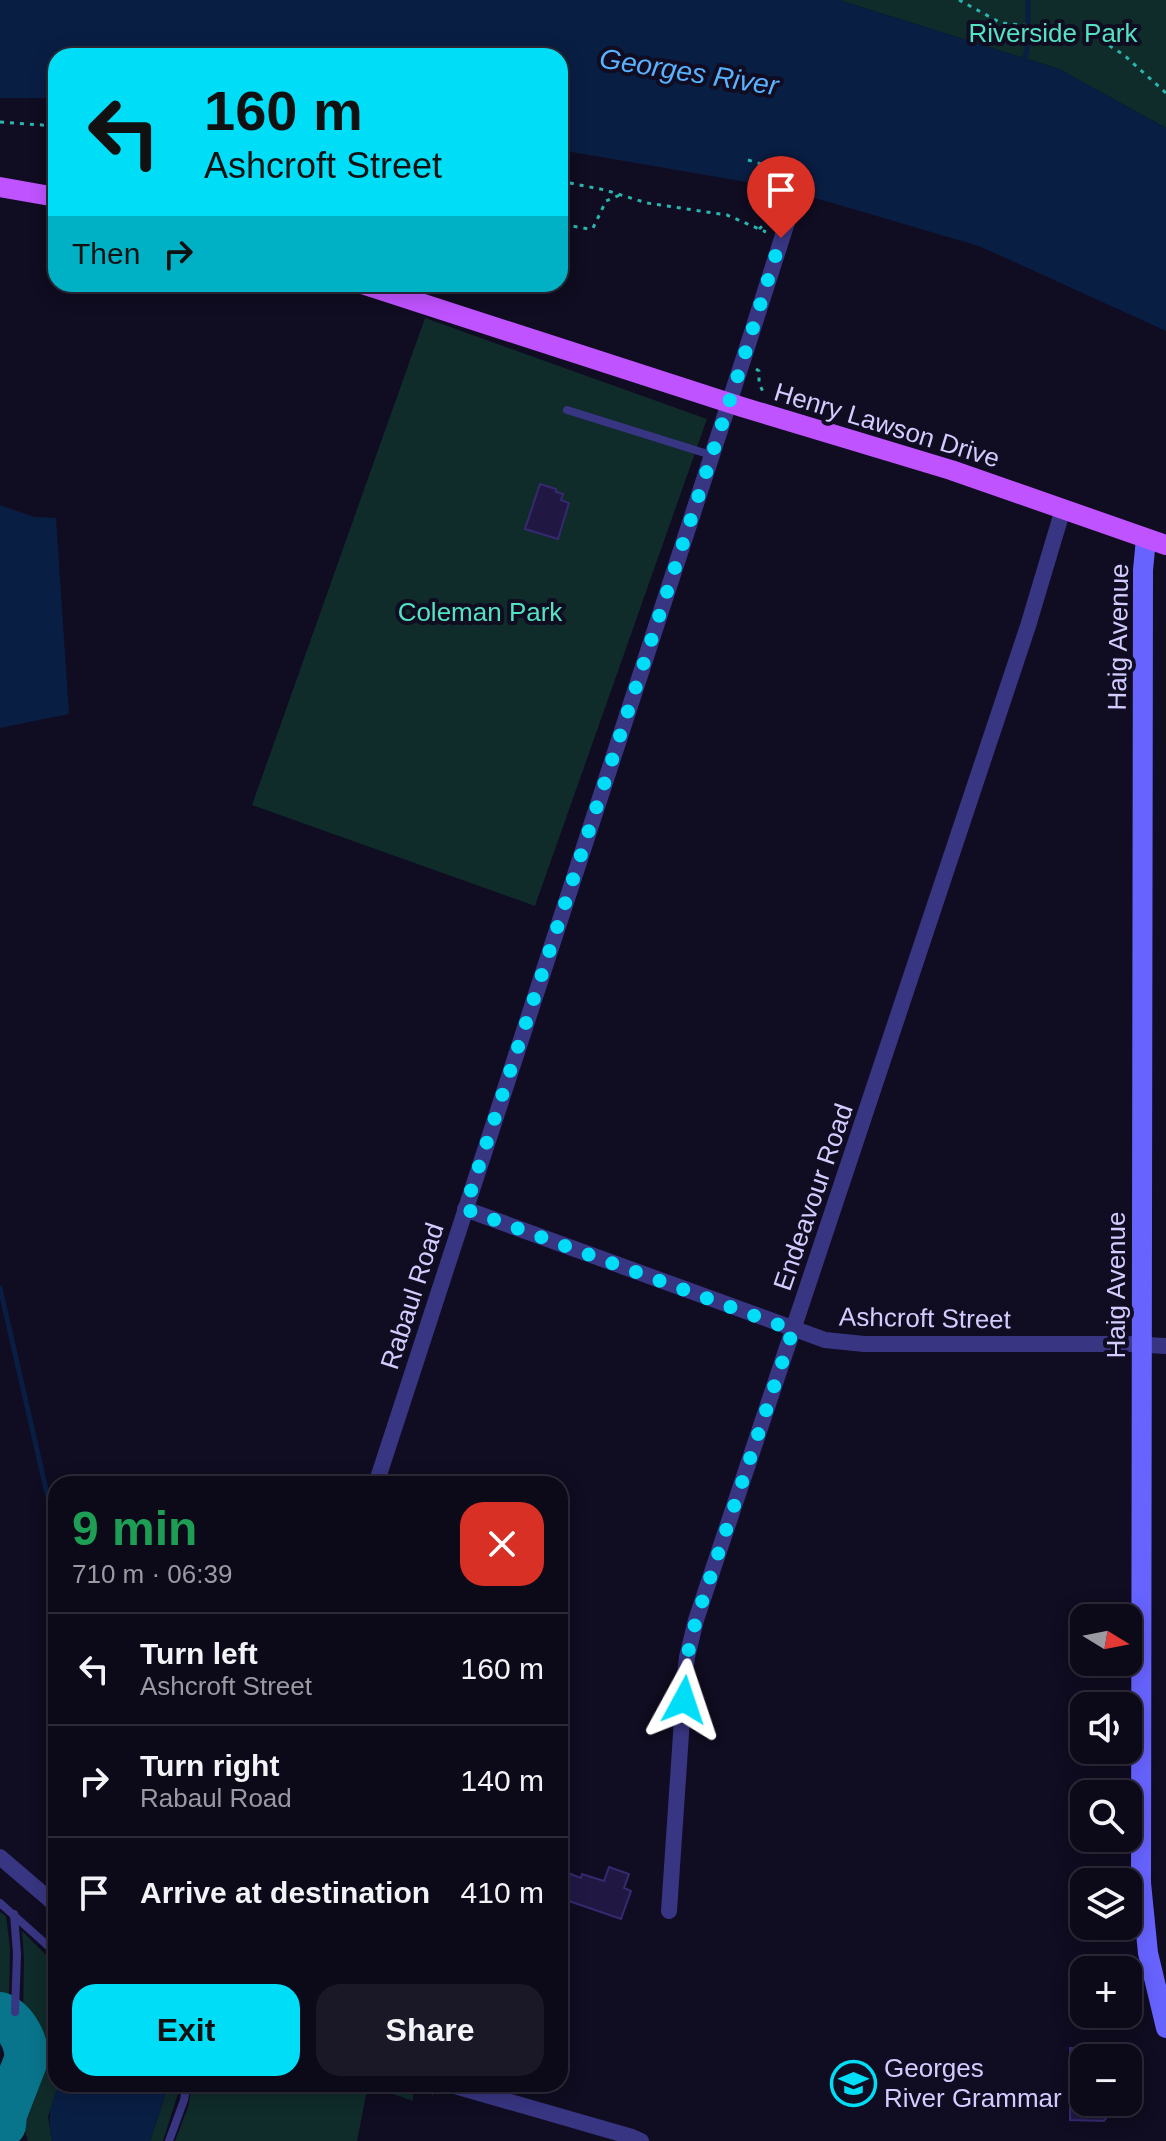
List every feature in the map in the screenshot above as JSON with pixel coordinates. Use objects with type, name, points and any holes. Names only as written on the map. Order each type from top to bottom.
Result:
[{"type":"main road","points":[[0,187],[48,196]]},
{"type":"main road","name":"Henry Lawson Drive","points":[[387,292],[729,403],[951,470],[1156,542]]},
{"type":"main road","name":"Haig Avenue","points":[[1156,542],[1143,570],[1141,1883],[1148,1953],[1166,2028]]},
{"type":"street","name":"Rabaul Road","points":[[379,1476],[791,210]]},
{"type":"street","name":"Endeavour Road","points":[[669,1911],[685,1675],[691,1639],[1028,626],[1063,509]]},
{"type":"street","name":"Ashcroft Street","points":[[465,1209],[825,1340],[849,1343],[1166,1346]]},
{"type":"street","points":[[0,1857],[48,1898]]},
{"type":"street","points":[[476,2092],[641,2141]]},
{"type":"lane","points":[[791,210],[801,177]]},
{"type":"lane","points":[[567,410],[712,456]]},
{"type":"lane","points":[[0,1903],[48,1946]]},
{"type":"lane","points":[[14,1914],[17,1954],[15,2012]]},
{"type":"lane","points":[[169,2141],[186,2092]]},
{"type":"path","points":[[959,0],[1001,23],[1063,29],[1096,37],[1124,55],[1166,93]]},
{"type":"path","points":[[0,122],[48,125]]},
{"type":"path","points":[[750,161],[784,171]]},
{"type":"path","points":[[568,183],[647,203],[727,215],[781,238]]},
{"type":"path","points":[[568,225],[593,228],[606,201],[620,195]]},
{"type":"green space","name":"Riverside Park","points":[[839,0],[1166,0],[1166,128],[1059,69]]},
{"type":"green space","name":"Coleman Park","points":[[425,318],[707,419],[535,906],[252,805]]},
{"type":"green space","points":[[0,1912],[6,1916],[10,1948],[9,2003],[0,2000]]},
{"type":"green space","points":[[22,1931],[48,1957],[48,2092],[56,2092],[48,2117],[52,2141],[28,2141],[19,2112],[38,2062],[39,2046],[38,2039],[23,2016]]},
{"type":"green space","points":[[166,2092],[178,2092],[163,2141],[150,2141]]},
{"type":"green space","points":[[191,2092],[367,2092],[357,2141],[175,2141]]},
{"type":"green space","points":[[388,2092],[412,2092],[413,2101]]},
{"type":"water","name":"Georges River","points":[[0,0],[839,0],[1059,69],[1166,128],[1166,331],[979,246],[781,188],[568,151],[568,48],[48,48],[48,98],[0,98]]},
{"type":"water","points":[[0,505],[34,517],[56,518],[69,714],[0,728]]},
{"type":"water","points":[[56,2092],[166,2092],[150,2141],[52,2141],[50,2112]]},
{"type":"building","points":[[540,484],[556,489],[556,492],[563,494],[561,500],[569,503],[558,539],[525,529]]},
{"type":"building","points":[[609,1867],[629,1874],[624,1888],[631,1891],[621,1919],[568,1901],[568,1873],[604,1881]]},
{"type":"building","points":[[1070,2116],[1108,2116],[1104,2121],[1070,2120]]},
{"type":"waterway","points":[[1024,63],[1028,44],[1028,0]]},
{"type":"waterway","points":[[0,1288],[48,1498]]},
{"type":"taxiway","points":[[0,2014],[16,2027],[26,2053],[4,2125]]},
{"type":"place","name":"Georges River Grammar","points":[[853,2083]]},
{"type":"route","points":[[684,1700],[687,1657],[696,1620],[793,1330],[465,1209],[781,238]]}]
